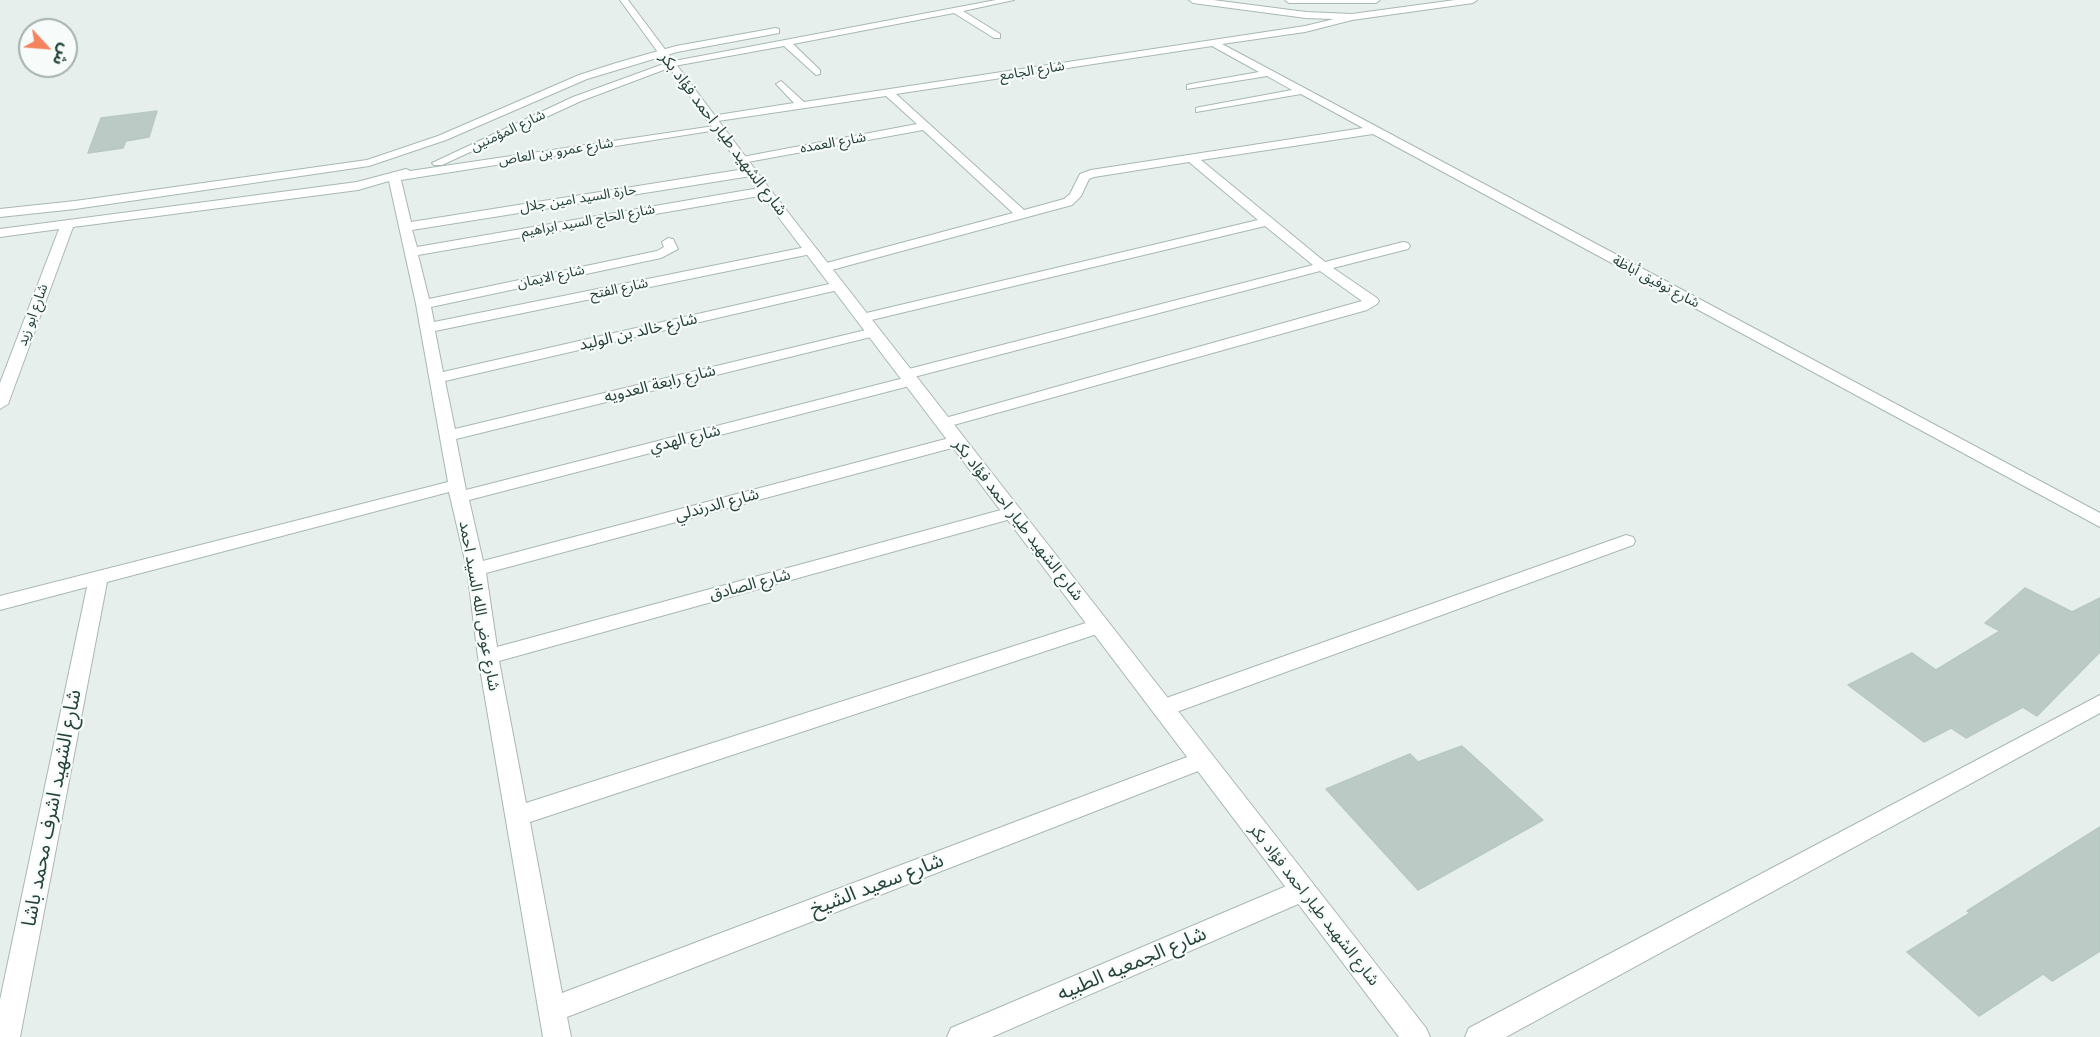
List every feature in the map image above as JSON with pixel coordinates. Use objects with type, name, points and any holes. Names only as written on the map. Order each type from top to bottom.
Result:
[{"type":"street","name":"شارع الشهيد طيار احمد فؤاد بكر","points":[[624,0],[746,166],[1416,1037]]},
{"type":"street","points":[[892,10],[949,0]]},
{"type":"street","name":"شارع المؤمنين","points":[[0,233],[358,186],[447,160],[667,58],[786,42],[1010,0]]},
{"type":"street","points":[[1193,0],[1306,15],[1352,17],[1473,0]]},
{"type":"street","points":[[1289,0],[1376,0]]},
{"type":"street","points":[[955,10],[997,36]]},
{"type":"street","name":"شارع الجامع","points":[[714,123],[801,105],[1305,29],[1352,17]]},
{"type":"street","name":"شارع المؤمنين","points":[[0,213],[75,205],[369,163],[441,138],[583,77],[790,29]]},
{"type":"street","points":[[786,42],[816,72]]},
{"type":"street","name":"شارع توفيق أباظة","points":[[1213,43],[2100,520]]},
{"type":"street","points":[[1191,87],[1269,73]]},
{"type":"street","points":[[781,84],[801,105]]},
{"type":"street","points":[[1200,110],[1302,91]]},
{"type":"street","points":[[888,92],[1023,216]]},
{"type":"street","name":"شارع عمرو بن العاص","points":[[394,177],[714,123]]},
{"type":"street","name":"شارع العمده","points":[[746,166],[925,126]]},
{"type":"street","points":[[824,268],[1068,202],[1075,196],[1084,177],[1091,174],[1374,130]]},
{"type":"street","points":[[944,423],[1362,307],[1372,301],[1323,267],[1191,158]]},
{"type":"street","name":"حارة السيد امين جلال","points":[[405,227],[746,166]]},
{"type":"street","name":"شارع عوض الله السيد احمد","points":[[394,177],[423,304],[447,436],[476,569],[488,657],[557,1037]]},
{"type":"street","name":"شارع الحاج السيد ابراهيم","points":[[411,252],[765,190]]},
{"type":"street","name":"شارع رابعة العدويه","points":[[447,436],[1269,221]]},
{"type":"street","name":"شارع ابو زيد","points":[[0,404],[67,225]]},
{"type":"street","name":"شارع الايمان","points":[[423,304],[661,254],[672,249],[668,242]]},
{"type":"street","name":"شارع الهدي","points":[[0,603],[909,378],[1403,246]]},
{"type":"street","name":"شارع الفتح","points":[[427,328],[811,250]]},
{"type":"street","name":"شارع خالد بن الوليد","points":[[438,378],[838,286]]},
{"type":"street","name":"شارع الدرندلي","points":[[476,569],[957,441]]},
{"type":"street","name":"شارع الصادق","points":[[488,657],[1012,513]]},
{"type":"street","points":[[1163,708],[1626,541]]},
{"type":"street","name":"شارع الشهيد اشرف محمد باشا","points":[[6,1037],[98,580]]},
{"type":"street","points":[[516,816],[1100,626]]},
{"type":"street","points":[[1479,1037],[2100,703]]},
{"type":"street","name":"شارع سعيد الشيخ","points":[[552,1010],[1203,760]]},
{"type":"street","name":"شارع الجمعيه الطبيه","points":[[961,1037],[1302,890]]},
{"type":"building","points":[[157,111],[149,137],[126,141],[123,148],[88,153],[101,118]]},
{"type":"building","points":[[2025,588],[2072,612],[2100,598],[2100,652],[2037,716],[2023,707],[1966,738],[1951,728],[1924,742],[1848,685],[1912,653],[1936,670],[2000,631],[1985,623]]},
{"type":"building","points":[[1462,746],[1543,820],[1418,890],[1326,789],[1410,754],[1418,762]]},
{"type":"building","points":[[2100,827],[2100,951],[2052,981],[2043,974],[1979,1016],[1907,952],[1970,913],[1967,911]]}]
